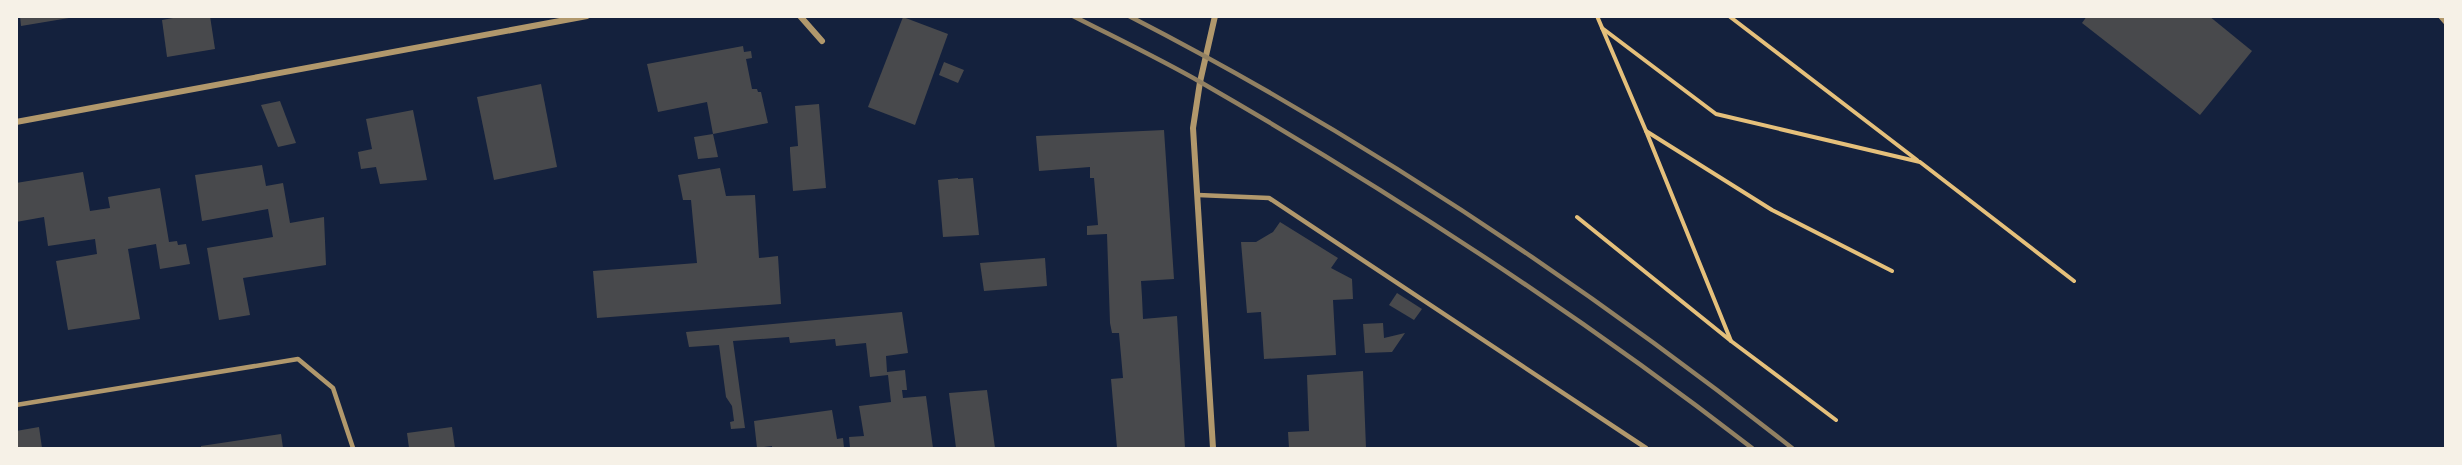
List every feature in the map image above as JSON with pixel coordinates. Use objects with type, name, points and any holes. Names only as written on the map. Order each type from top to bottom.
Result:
[{"type":"street","points":[[16,122],[587,16]]},
{"type":"street","points":[[800,16],[822,40]]},
{"type":"street","points":[[1213,448],[1193,128],[1200,82],[1215,16]]},
{"type":"lane","points":[[2440,16],[2445,23]]},
{"type":"lane","points":[[1198,195],[1269,198],[1646,448]]},
{"type":"lane","points":[[16,405],[298,359],[333,388],[353,448]]},
{"type":"path","points":[[1596,16],[1646,131],[1731,341]]},
{"type":"path","points":[[1729,16],[2074,281]]},
{"type":"path","points":[[1602,28],[1716,114],[1920,162]]},
{"type":"path","points":[[1646,131],[1773,210],[1892,271]]},
{"type":"path","points":[[1577,217],[1731,341],[1836,420]]},
{"type":"building","points":[[20,16],[69,16],[69,18],[21,26]]},
{"type":"building","points":[[184,16],[210,16],[215,49],[167,57],[162,20]]},
{"type":"building","points":[[2087,16],[2209,16],[2252,51],[2200,115],[2082,23]]},
{"type":"building","points":[[903,17],[948,34],[915,125],[868,107]]},
{"type":"building","points":[[743,46],[744,52],[751,51],[752,58],[746,59],[752,89],[761,92],[768,123],[713,134],[707,102],[658,112],[647,64]]},
{"type":"building","points":[[944,62],[964,70],[958,83],[939,75]]},
{"type":"building","points":[[541,84],[557,167],[494,180],[477,97]]},
{"type":"building","points":[[280,101],[296,143],[278,147],[261,105]]},
{"type":"building","points":[[819,104],[826,188],[793,191],[790,147],[798,146],[795,106]]},
{"type":"building","points":[[413,110],[427,180],[380,184],[376,167],[361,169],[358,152],[372,149],[366,119]]},
{"type":"building","points":[[1164,130],[1174,279],[1141,281],[1143,319],[1177,316],[1185,448],[1117,448],[1111,379],[1123,378],[1119,333],[1112,333],[1110,323],[1107,234],[1087,235],[1087,226],[1098,225],[1094,178],[1090,178],[1090,167],[1039,171],[1036,136]]},
{"type":"building","points":[[713,134],[718,157],[698,159],[694,137]]},
{"type":"building","points":[[262,165],[266,186],[283,183],[290,223],[324,217],[326,265],[243,278],[250,315],[219,320],[207,248],[273,237],[268,209],[202,221],[195,175]]},
{"type":"building","points":[[720,168],[726,196],[755,195],[759,258],[778,256],[781,304],[597,318],[593,271],[697,263],[691,200],[683,200],[678,175]]},
{"type":"building","points":[[83,172],[90,211],[110,208],[108,197],[160,188],[169,242],[177,241],[178,245],[186,244],[190,264],[160,269],[156,244],[128,249],[140,319],[68,330],[56,261],[97,254],[95,239],[48,246],[44,217],[16,222],[16,183]]},
{"type":"building","points":[[973,178],[979,235],[943,237],[938,180]]},
{"type":"building","points":[[1280,222],[1338,258],[1331,268],[1352,279],[1353,299],[1333,300],[1336,355],[1264,359],[1261,312],[1247,313],[1241,242],[1256,242],[1273,232]]},
{"type":"building","points":[[1045,258],[1047,286],[984,291],[980,263]]},
{"type":"building","points":[[1397,293],[1422,309],[1414,320],[1389,305]]},
{"type":"building","points":[[902,312],[908,353],[886,356],[887,372],[905,370],[907,390],[902,390],[903,398],[926,396],[933,448],[850,448],[849,437],[864,436],[859,406],[891,402],[888,375],[870,377],[866,343],[836,346],[835,339],[790,343],[789,337],[733,341],[745,428],[731,429],[730,422],[734,421],[732,406],[726,397],[719,345],[689,347],[686,332]]},
{"type":"building","points":[[1383,323],[1384,338],[1405,333],[1392,352],[1365,353],[1363,324]]},
{"type":"building","points":[[1363,371],[1366,448],[1289,448],[1288,432],[1309,431],[1307,375]]},
{"type":"building","points":[[987,390],[995,448],[956,448],[949,393]]},
{"type":"building","points":[[832,410],[837,439],[843,438],[844,448],[772,448],[772,446],[757,448],[754,421]]},
{"type":"building","points":[[39,427],[42,448],[17,448],[16,431]]},
{"type":"building","points":[[452,427],[455,448],[409,448],[407,433]]},
{"type":"building","points":[[281,434],[283,448],[201,448],[201,446]]},
{"type":"railway","points":[[1073,16],[1202,83],[1414,211],[1619,349],[1752,448]]},
{"type":"railway","points":[[1129,16],[1303,112],[1471,216],[1634,329],[1792,448]]}]
